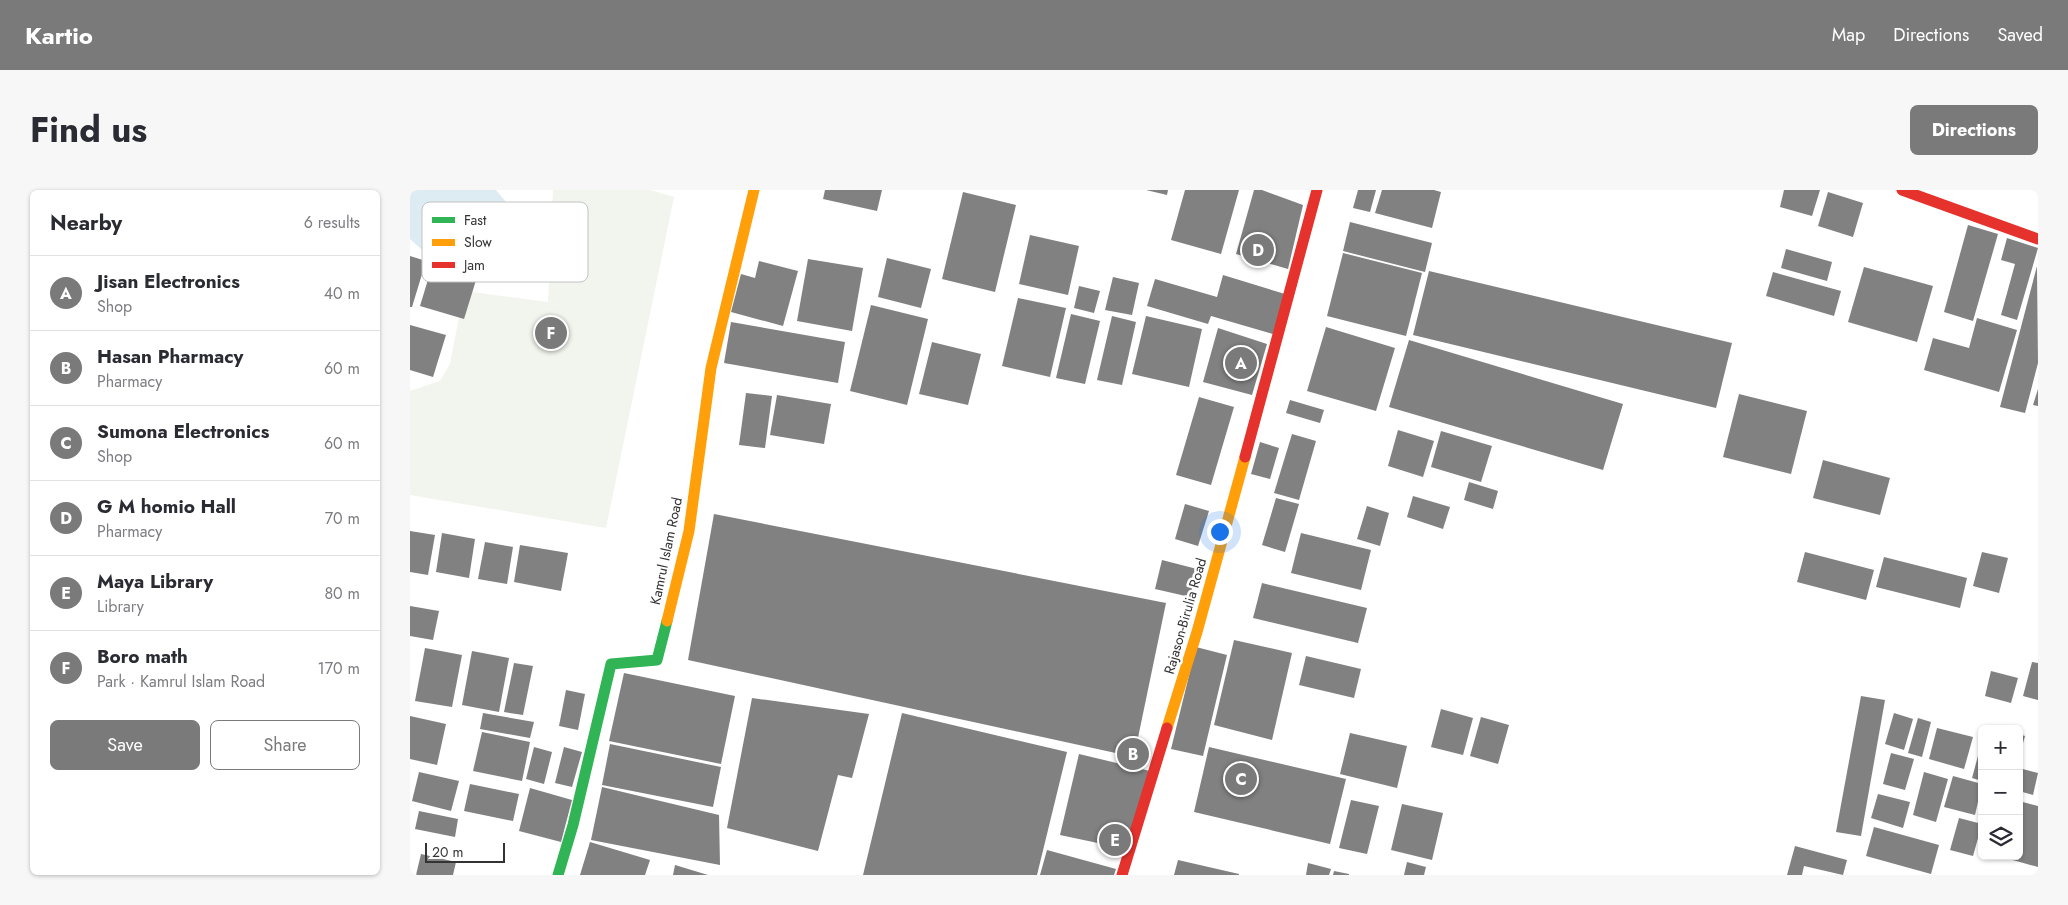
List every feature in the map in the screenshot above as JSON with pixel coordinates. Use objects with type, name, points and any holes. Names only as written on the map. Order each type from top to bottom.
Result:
[{"type":"street","name":"Kamrul Islam Road","points":[[558,875],[573,825],[611,664],[656,660],[688,531],[712,368],[754,190]]},
{"type":"street","name":"Rajason-Birulia Road","points":[[1122,875],[1197,632],[1317,190]]},
{"type":"street","points":[[1902,190],[2038,239]]},
{"type":"shaded area","points":[[496,190],[506,202],[422,202],[422,249],[410,239],[410,191]]},
{"type":"shaded area","points":[[553,190],[650,190],[674,197],[606,528],[410,495],[410,391],[440,381],[450,364],[464,291],[548,302],[549,282],[588,282],[588,202],[552,202]]},
{"type":"building","points":[[825,190],[882,190],[877,211],[823,199]]},
{"type":"building","points":[[1146,190],[1168,190],[1167,195]]},
{"type":"building","points":[[1185,190],[1239,190],[1221,254],[1171,240]]},
{"type":"building","points":[[1254,190],[1262,190],[1303,205],[1288,269],[1236,254]]},
{"type":"building","points":[[1358,190],[1376,190],[1370,212],[1353,208]]},
{"type":"building","points":[[1382,190],[1434,190],[1441,192],[1432,228],[1375,213]]},
{"type":"building","points":[[1784,190],[1820,190],[1812,216],[1780,207]]},
{"type":"building","points":[[963,192],[1016,205],[995,292],[942,279]]},
{"type":"building","points":[[1828,192],[1863,203],[1853,237],[1818,226]]},
{"type":"building","points":[[1350,222],[1432,243],[1425,272],[1343,251]]},
{"type":"building","points":[[1968,225],[1998,234],[1973,321],[1944,312]]},
{"type":"building","points":[[1030,235],[1079,246],[1068,295],[1019,284]]},
{"type":"building","points":[[2007,238],[2038,248],[2017,320],[2001,315],[2015,264],[2001,260]]},
{"type":"building","points":[[1786,249],[1832,262],[1827,281],[1781,268]]},
{"type":"building","points":[[1343,253],[1422,273],[1406,336],[1327,316]]},
{"type":"building","points":[[410,256],[422,260],[422,274],[412,307],[410,307]]},
{"type":"building","points":[[887,258],[931,269],[921,308],[878,297]]},
{"type":"building","points":[[808,259],[863,268],[852,331],[797,321]]},
{"type":"building","points":[[759,261],[798,271],[783,326],[731,312],[741,274],[755,278]]},
{"type":"building","points":[[2037,266],[2038,363],[2025,413],[2000,407]]},
{"type":"building","points":[[1864,267],[1933,286],[1917,342],[1848,322]]},
{"type":"building","points":[[1429,271],[1732,343],[1716,408],[1413,335]]},
{"type":"building","points":[[1773,272],[1841,291],[1834,316],[1766,296]]},
{"type":"building","points":[[1223,275],[1285,294],[1273,334],[1211,316],[1208,324],[1147,306],[1155,279],[1217,297]]},
{"type":"building","points":[[1113,277],[1139,283],[1132,315],[1105,310]]},
{"type":"building","points":[[427,282],[475,282],[464,319],[420,306]]},
{"type":"building","points":[[1079,286],[1100,291],[1094,313],[1074,308]]},
{"type":"building","points":[[1018,298],[1066,308],[1050,377],[1002,366]]},
{"type":"building","points":[[871,305],[928,319],[907,405],[850,391]]},
{"type":"building","points":[[1071,314],[1100,321],[1085,384],[1056,378]]},
{"type":"building","points":[[1112,316],[1136,322],[1122,385],[1097,380]]},
{"type":"building","points":[[1146,316],[1202,329],[1189,387],[1132,374]]},
{"type":"building","points":[[1977,318],[2017,330],[1999,392],[1924,370],[1933,338],[1969,348]]},
{"type":"building","points":[[731,322],[845,342],[838,383],[724,363]]},
{"type":"building","points":[[410,325],[446,335],[433,377],[410,370]]},
{"type":"building","points":[[1326,327],[1395,348],[1376,411],[1307,391]]},
{"type":"building","points":[[1218,328],[1267,344],[1252,395],[1203,382]]},
{"type":"building","points":[[1409,340],[1623,404],[1603,470],[1389,407]]},
{"type":"building","points":[[932,342],[981,354],[968,405],[919,394]]},
{"type":"building","points":[[2038,389],[2038,406],[2033,405]]},
{"type":"building","points":[[746,393],[772,396],[765,448],[739,445]]},
{"type":"building","points":[[1739,394],[1807,411],[1791,474],[1723,457]]},
{"type":"building","points":[[777,395],[831,404],[824,444],[770,435]]},
{"type":"building","points":[[1199,397],[1234,407],[1211,485],[1176,475]]},
{"type":"building","points":[[1290,400],[1324,410],[1320,423],[1286,413]]},
{"type":"building","points":[[1398,430],[1434,441],[1423,477],[1388,466]]},
{"type":"building","points":[[1441,431],[1492,446],[1481,482],[1431,467]]},
{"type":"building","points":[[1292,434],[1316,441],[1299,500],[1274,493]]},
{"type":"building","points":[[1260,442],[1279,448],[1270,479],[1251,474]]},
{"type":"building","points":[[1823,460],[1890,478],[1880,515],[1813,498]]},
{"type":"building","points":[[1469,482],[1498,491],[1493,509],[1464,500]]},
{"type":"building","points":[[1413,496],[1450,507],[1443,529],[1407,517]]},
{"type":"building","points":[[1276,498],[1299,504],[1285,552],[1262,545]]},
{"type":"building","points":[[1185,504],[1209,511],[1198,546],[1175,539]]},
{"type":"building","points":[[1367,506],[1389,513],[1380,546],[1357,539]]},
{"type":"building","points":[[714,514],[1166,603],[1134,757],[688,660]]},
{"type":"building","points":[[410,531],[435,535],[428,575],[410,572]]},
{"type":"building","points":[[442,533],[475,539],[469,578],[436,572]]},
{"type":"building","points":[[1301,533],[1371,550],[1361,590],[1291,573]]},
{"type":"building","points":[[485,542],[513,547],[507,584],[478,579]]},
{"type":"building","points":[[520,545],[568,553],[561,591],[514,582]]},
{"type":"building","points":[[1805,552],[1874,570],[1866,600],[1797,582]]},
{"type":"building","points":[[1982,552],[2008,558],[1999,593],[1973,586]]},
{"type":"building","points":[[1884,557],[1967,578],[1960,608],[1876,587]]},
{"type":"building","points":[[1162,560],[1197,569],[1190,597],[1155,589]]},
{"type":"building","points":[[1262,583],[1367,608],[1358,643],[1253,618]]},
{"type":"building","points":[[410,606],[439,611],[433,640],[410,636]]},
{"type":"building","points":[[1234,640],[1292,653],[1272,740],[1214,725]]},
{"type":"building","points":[[1196,647],[1227,655],[1203,756],[1171,749]]},
{"type":"building","points":[[425,648],[462,655],[452,707],[415,701]]},
{"type":"building","points":[[472,651],[509,658],[499,712],[462,705]]},
{"type":"building","points":[[1306,656],[1361,669],[1354,698],[1299,685]]},
{"type":"building","points":[[2032,662],[2038,663],[2038,700],[2023,696]]},
{"type":"building","points":[[514,663],[533,666],[523,715],[504,712]]},
{"type":"building","points":[[1991,671],[2018,678],[2011,703],[1985,696]]},
{"type":"building","points":[[624,673],[735,696],[721,764],[609,741]]},
{"type":"building","points":[[566,690],[585,694],[578,730],[559,726]]},
{"type":"building","points":[[1861,696],[1885,700],[1861,836],[1836,832]]},
{"type":"building","points":[[752,698],[869,714],[852,778],[838,775],[818,851],[727,828]]},
{"type":"building","points":[[1441,709],[1473,718],[1463,755],[1431,747]]},
{"type":"building","points":[[483,713],[534,722],[530,738],[480,729]]},
{"type":"building","points":[[902,713],[1067,752],[1037,875],[863,875]]},
{"type":"building","points":[[1894,713],[1913,719],[1904,750],[1885,744]]},
{"type":"building","points":[[410,716],[446,724],[437,765],[410,759]]},
{"type":"building","points":[[1481,717],[1509,725],[1498,764],[1470,756]]},
{"type":"building","points":[[1918,718],[1931,722],[1922,757],[1908,753]]},
{"type":"building","points":[[1937,728],[1973,737],[1964,769],[1929,759]]},
{"type":"building","points":[[482,732],[530,742],[522,781],[473,771]]},
{"type":"building","points":[[1350,733],[1407,746],[1397,788],[1340,774]]},
{"type":"building","points":[[610,744],[721,767],[713,807],[602,785]]},
{"type":"building","points":[[534,747],[552,752],[544,784],[526,779]]},
{"type":"building","points":[[564,747],[582,752],[572,787],[555,783]]},
{"type":"building","points":[[1209,747],[1346,779],[1330,844],[1194,812]]},
{"type":"building","points":[[1891,753],[1914,759],[1905,790],[1883,784]]},
{"type":"building","points":[[1079,754],[1150,771],[1126,849],[1060,835]]},
{"type":"building","points":[[1978,756],[1978,780],[1972,778]]},
{"type":"building","points":[[2023,769],[2038,773],[2033,795],[2023,792]]},
{"type":"building","points":[[419,772],[459,781],[451,811],[412,801]]},
{"type":"building","points":[[1924,772],[1948,779],[1936,822],[1913,815]]},
{"type":"building","points":[[1953,776],[1978,783],[1978,802],[1975,815],[1944,807]]},
{"type":"building","points":[[470,784],[519,794],[513,821],[464,811]]},
{"type":"building","points":[[602,787],[719,815],[720,865],[591,840]]},
{"type":"building","points":[[530,788],[572,800],[561,842],[519,831]]},
{"type":"building","points":[[1878,794],[1910,802],[1903,828],[1871,818]]},
{"type":"building","points":[[1351,800],[1379,806],[1367,854],[1339,848]]},
{"type":"building","points":[[2023,802],[2038,806],[2038,867],[2013,860],[2023,860]]},
{"type":"building","points":[[1402,804],[1443,813],[1432,860],[1391,850]]},
{"type":"building","points":[[419,811],[458,819],[455,837],[415,829]]},
{"type":"building","points":[[1959,818],[1978,823],[1978,838],[1973,856],[1950,850]]},
{"type":"building","points":[[1874,827],[1939,845],[1931,874],[1866,856]]},
{"type":"building","points":[[590,842],[650,860],[645,875],[580,875]]},
{"type":"building","points":[[1795,846],[1847,860],[1843,875],[1804,866],[1802,875],[1787,875]]},
{"type":"building","points":[[1047,850],[1116,869],[1114,875],[1040,875]]},
{"type":"building","points":[[421,854],[456,862],[453,875],[416,875]]},
{"type":"building","points":[[1178,860],[1239,874],[1239,875],[1174,875]]},
{"type":"building","points":[[1407,862],[1426,867],[1424,875],[1404,875]]},
{"type":"building","points":[[1308,863],[1331,869],[1329,875],[1306,875]]},
{"type":"building","points":[[675,865],[708,875],[673,875]]},
{"type":"building","points":[[1334,871],[1349,874],[1349,875],[1333,875]]},
{"type":"traffic: fast","points":[[558,875],[573,825],[611,664],[657,660],[667,621]]},
{"type":"traffic: slow","points":[[667,621],[689,531],[711,368],[754,190]]},
{"type":"traffic: slow","points":[[1167,728],[1197,632],[1245,457]]},
{"type":"traffic: jam","points":[[1245,457],[1317,190]]},
{"type":"traffic: jam","points":[[1902,190],[2038,239]]},
{"type":"traffic: jam","points":[[1122,875],[1167,728]]},
{"type":"place","name":"G M homio Hall","points":[[1258,250]]},
{"type":"place","name":"Boro math","points":[[551,333]]},
{"type":"place","name":"Jisan Electronics","points":[[1241,363]]},
{"type":"place","name":"Hasan Pharmacy","points":[[1133,754]]},
{"type":"place","name":"Sumona Electronics","points":[[1241,779]]},
{"type":"place","name":"Maya Library","points":[[1115,840]]}]
